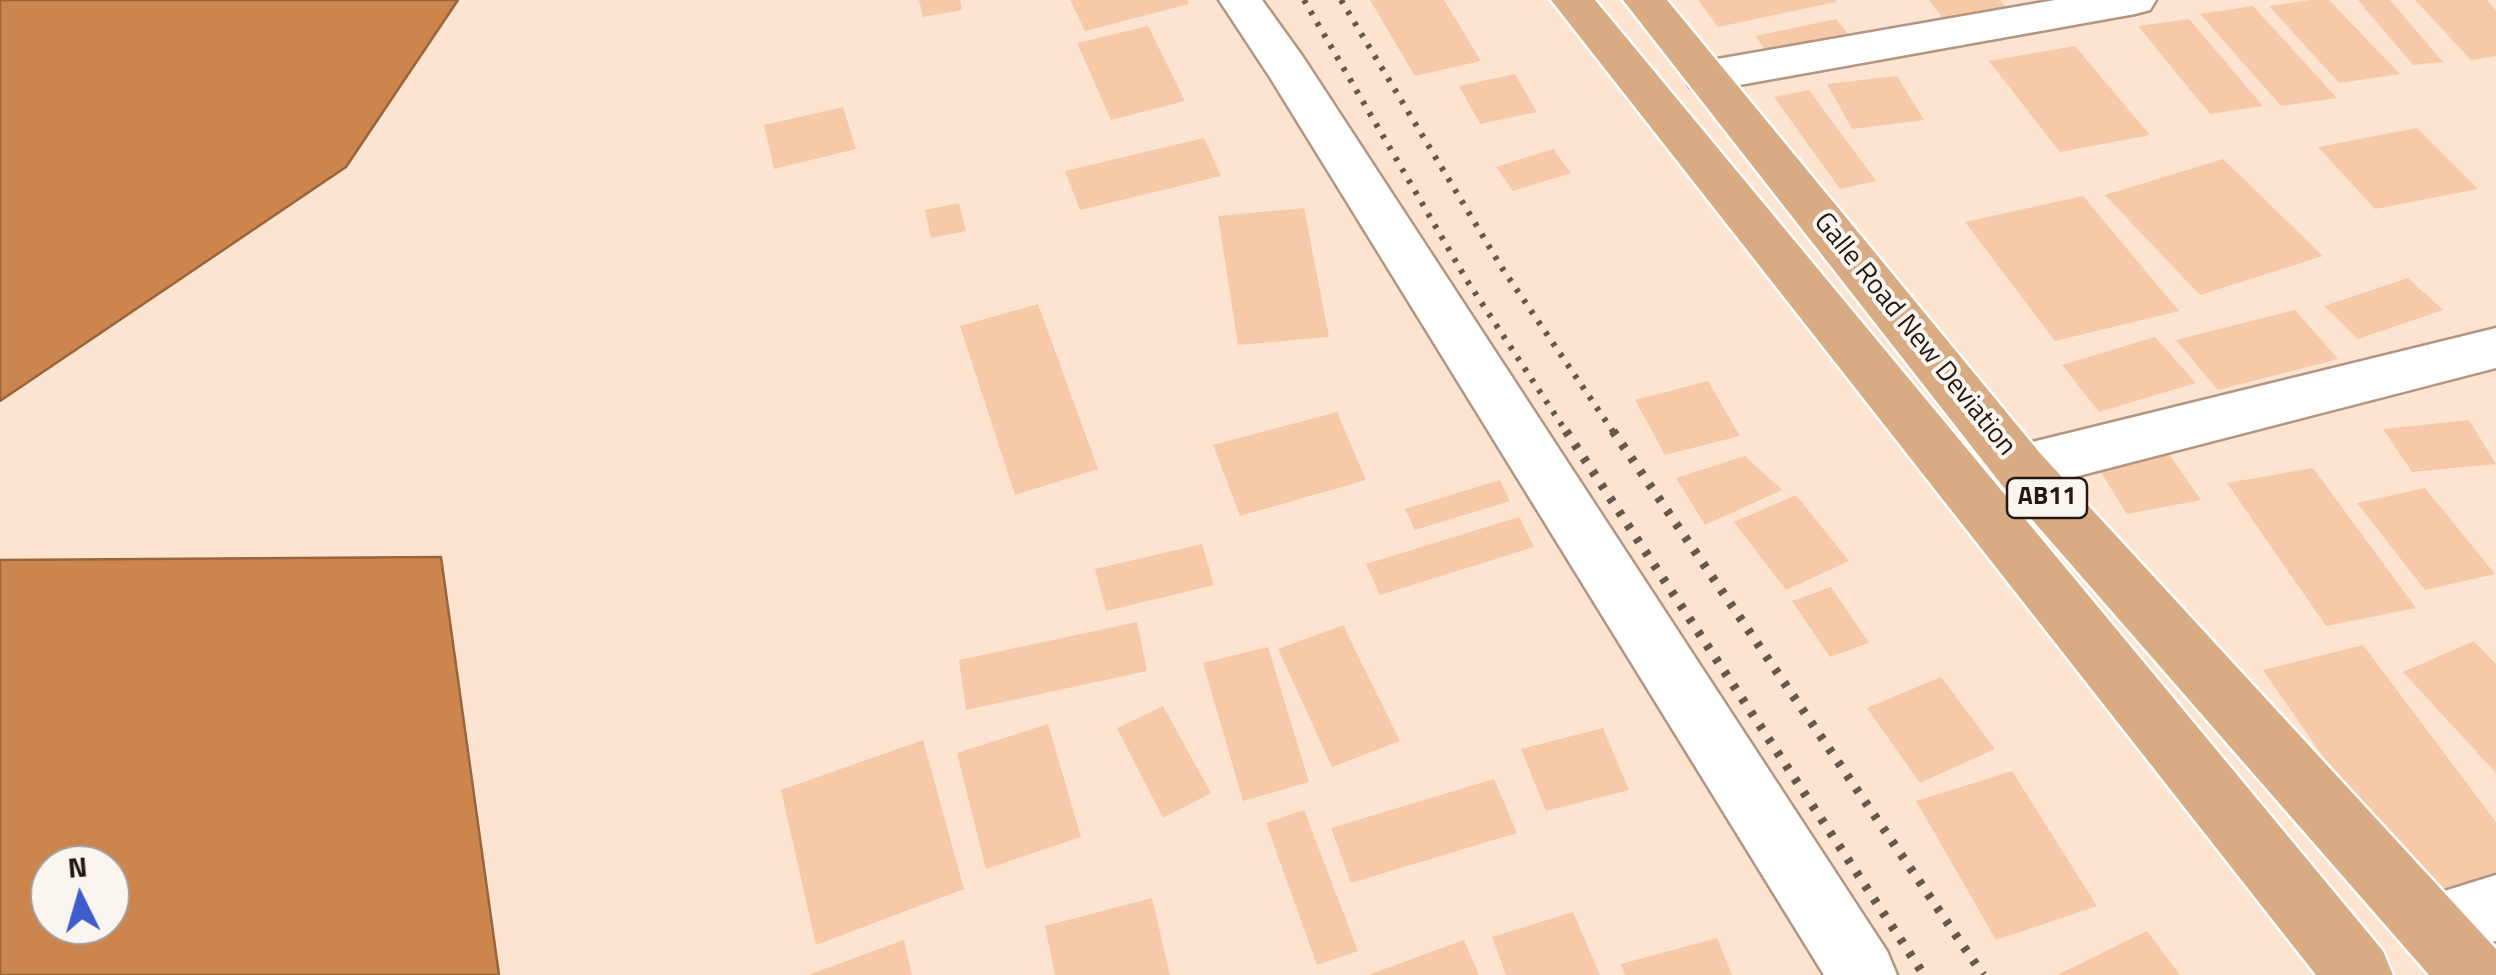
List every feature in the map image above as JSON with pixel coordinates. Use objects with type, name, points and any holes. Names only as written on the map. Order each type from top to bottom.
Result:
[{"type":"main road","name":"Galle Road New Deviation","points":[[1572,0],[2360,975]]},
{"type":"main road","name":"Galle Road New Deviation","points":[[1644,0],[2020,468],[2474,975]]},
{"type":"street","points":[[1240,0],[1309,101],[1864,975]]},
{"type":"street","points":[[1706,76],[2135,0]]},
{"type":"street","points":[[2020,468],[2496,348]]},
{"type":"street","points":[[2432,925],[2496,908]]},
{"type":"shaded area","points":[[0,0],[458,0],[346,167],[0,401]]},
{"type":"shaded area","points":[[441,557],[499,975],[0,975],[0,560]]},
{"type":"building","points":[[919,0],[960,0],[962,10],[923,17]]},
{"type":"building","points":[[1070,0],[1187,0],[1189,4],[1085,31]]},
{"type":"building","points":[[1370,0],[1444,0],[1481,61],[1415,76]]},
{"type":"building","points":[[1698,0],[1836,0],[1836,2],[1718,27]]},
{"type":"building","points":[[1929,0],[2000,0],[2011,13],[1947,24]]},
{"type":"building","points":[[2329,0],[2400,74],[2339,83],[2269,6]]},
{"type":"building","points":[[2358,0],[2390,0],[2443,62],[2413,65]]},
{"type":"building","points":[[2415,0],[2487,0],[2496,10],[2496,56],[2471,60]]},
{"type":"building","points":[[2253,6],[2337,98],[2281,106],[2200,14]]},
{"type":"building","points":[[1836,19],[1859,47],[1776,65],[1755,36]]},
{"type":"building","points":[[2189,19],[2263,106],[2210,114],[2138,26]]},
{"type":"building","points":[[1148,26],[1185,101],[1111,120],[1077,43]]},
{"type":"building","points":[[2075,46],[2150,135],[2060,152],[1989,61]]},
{"type":"building","points":[[1515,74],[1537,112],[1480,124],[1459,86]]},
{"type":"building","points":[[1897,76],[1924,120],[1852,129],[1827,84]]},
{"type":"building","points":[[1809,90],[1876,181],[1840,189],[1774,97]]},
{"type":"building","points":[[843,107],[856,149],[774,169],[764,125]]},
{"type":"building","points":[[2417,128],[2478,189],[2375,209],[2318,147]]},
{"type":"building","points":[[1204,138],[1221,176],[1080,210],[1065,171]]},
{"type":"building","points":[[1553,149],[1571,173],[1513,191],[1496,167]]},
{"type":"building","points":[[2223,159],[2323,256],[2200,295],[2105,195]]},
{"type":"building","points":[[2083,196],[2179,311],[2055,341],[1965,222]]},
{"type":"building","points":[[959,203],[966,231],[931,238],[925,210]]},
{"type":"building","points":[[1304,208],[1329,337],[1238,345],[1218,216]]},
{"type":"building","points":[[2408,278],[2443,310],[2358,339],[2324,306]]},
{"type":"building","points":[[1038,304],[1098,469],[1015,495],[960,326]]},
{"type":"building","points":[[2295,310],[2338,359],[2218,390],[2176,340]]},
{"type":"building","points":[[2155,337],[2196,383],[2099,412],[2062,365]]},
{"type":"building","points":[[1708,381],[1740,436],[1665,455],[1635,400]]},
{"type":"building","points":[[1337,412],[1366,480],[1240,516],[1213,445]]},
{"type":"building","points":[[2469,420],[2496,464],[2412,472],[2383,429]]},
{"type":"building","points":[[2168,453],[2201,500],[2127,514],[2097,466]]},
{"type":"building","points":[[1745,456],[1782,490],[1705,525],[1676,478]]},
{"type":"building","points":[[2313,468],[2416,608],[2326,626],[2227,483]]},
{"type":"building","points":[[1500,480],[1510,501],[1415,530],[1405,509]]},
{"type":"building","points":[[2425,488],[2495,574],[2425,590],[2357,503]]},
{"type":"building","points":[[1796,495],[1849,561],[1786,590],[1734,522]]},
{"type":"building","points":[[1519,517],[1534,547],[1380,595],[1366,564]]},
{"type":"building","points":[[1202,544],[1214,585],[1106,611],[1095,569]]},
{"type":"building","points":[[1831,587],[1869,643],[1830,657],[1792,601]]},
{"type":"building","points":[[1137,622],[1147,671],[966,710],[959,660]]},
{"type":"building","points":[[1343,625],[1400,741],[1332,767],[1278,649]]},
{"type":"building","points":[[2474,641],[2496,664],[2496,773],[2403,672]]},
{"type":"building","points":[[2363,645],[2496,822],[2496,884],[2425,904],[2263,670]]},
{"type":"building","points":[[1268,647],[1309,782],[1243,801],[1203,663]]},
{"type":"building","points":[[1941,677],[1995,749],[1920,783],[1867,708]]},
{"type":"building","points":[[1163,706],[1211,793],[1163,818],[1117,728]]},
{"type":"building","points":[[1048,724],[1081,837],[986,869],[957,753]]},
{"type":"building","points":[[1603,728],[1629,790],[1546,811],[1521,749]]},
{"type":"building","points":[[923,740],[964,889],[816,945],[781,790]]},
{"type":"building","points":[[2012,771],[2097,906],[1996,940],[1916,801]]},
{"type":"building","points":[[1494,779],[1517,833],[1351,883],[1331,828]]},
{"type":"building","points":[[1304,810],[1358,951],[1317,965],[1266,823]]},
{"type":"building","points":[[1152,898],[1170,975],[1055,975],[1045,926]]},
{"type":"building","points":[[1573,912],[1600,975],[1506,975],[1492,937]]},
{"type":"building","points":[[2147,931],[2180,975],[2057,975]]},
{"type":"building","points":[[1717,938],[1732,975],[1625,975],[1621,964]]},
{"type":"building","points":[[904,940],[912,975],[808,975]]},
{"type":"building","points":[[1464,940],[1479,975],[1368,975]]},
{"type":"railway","points":[[1304,0],[1466,279],[1567,433]]},
{"type":"railway","points":[[1341,0],[1502,268],[1614,433]]},
{"type":"railway","points":[[1566,431],[1924,975]]},
{"type":"railway","points":[[1613,431],[1983,975]]}]
